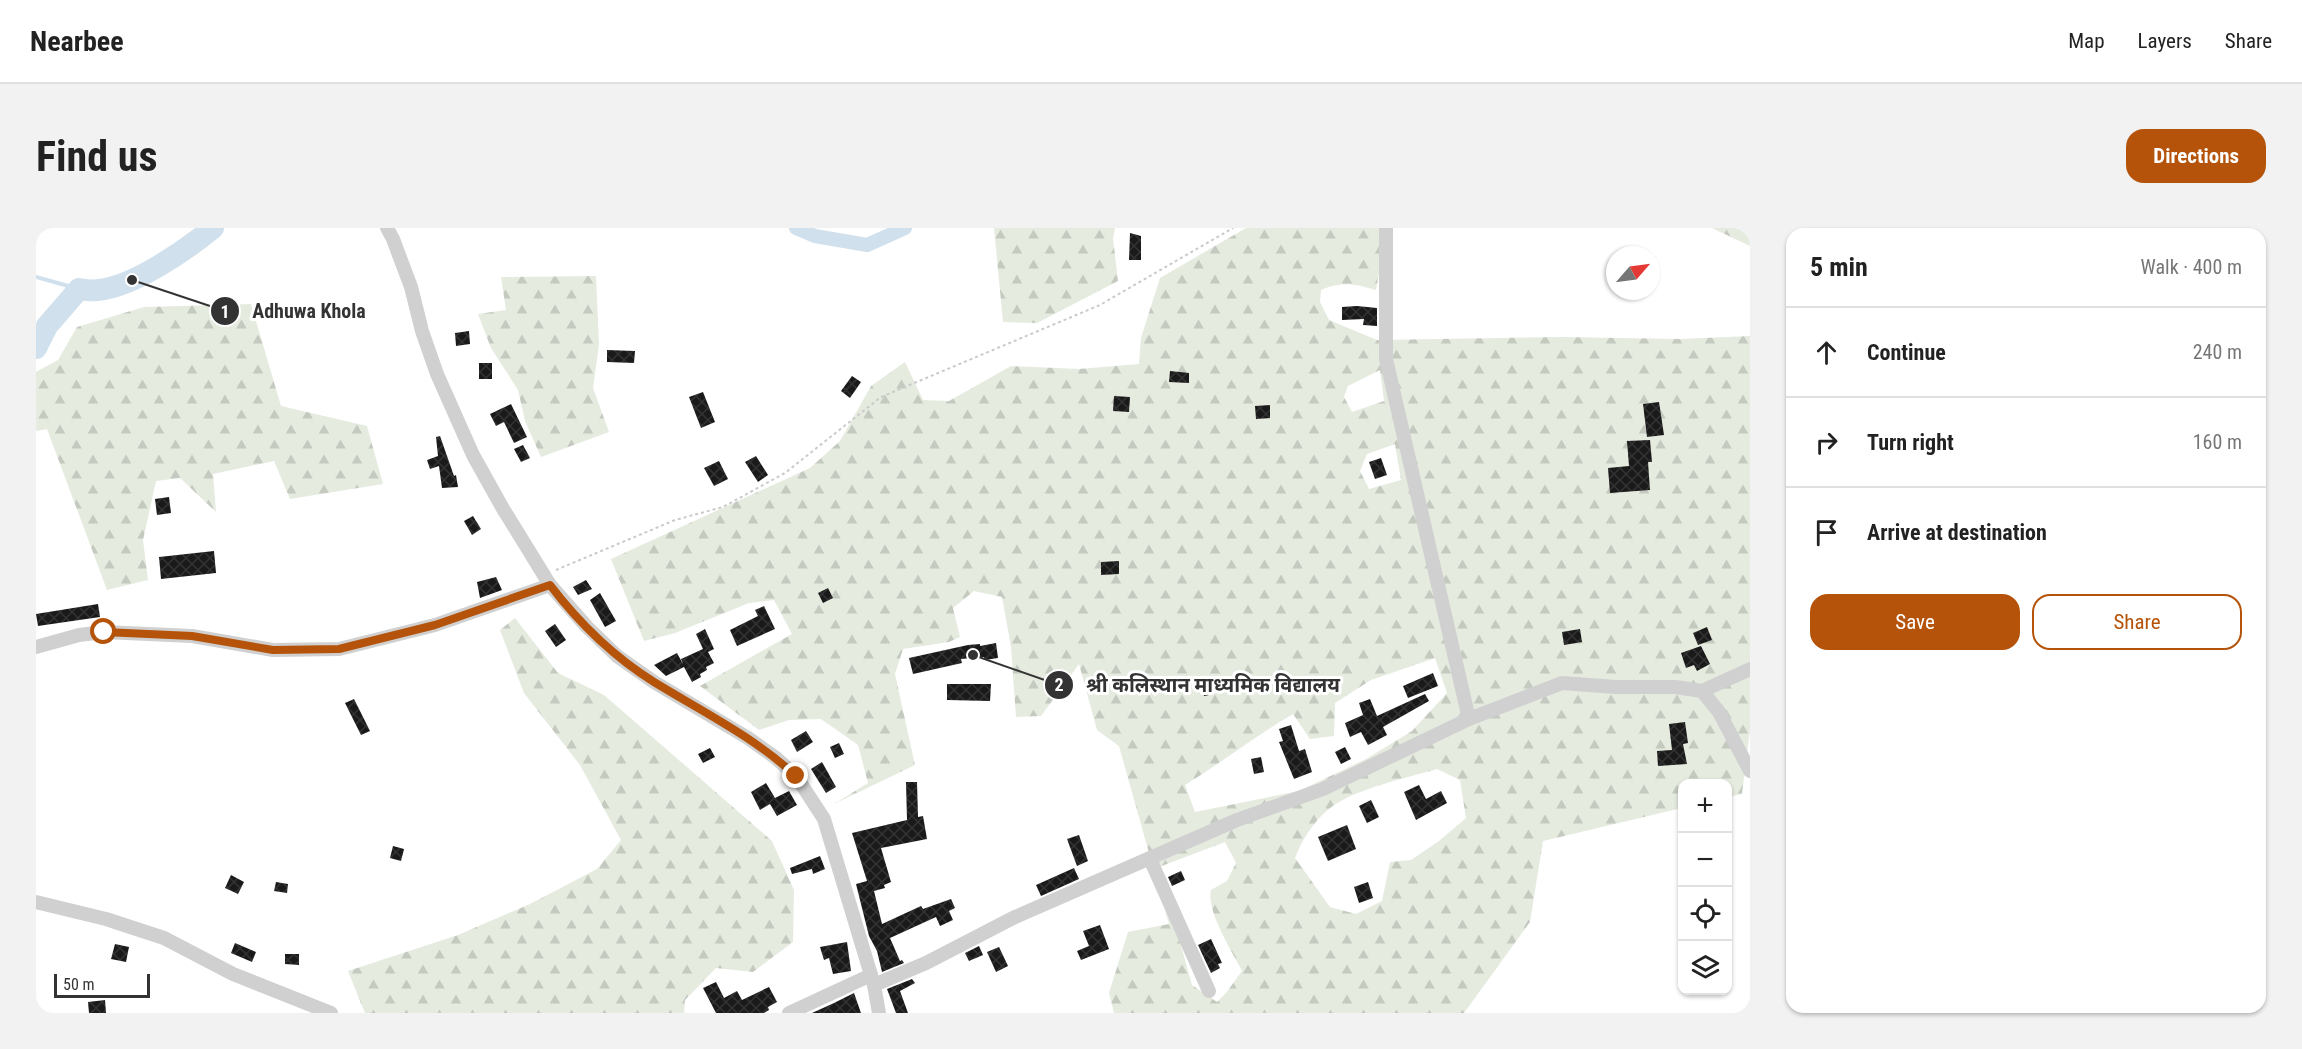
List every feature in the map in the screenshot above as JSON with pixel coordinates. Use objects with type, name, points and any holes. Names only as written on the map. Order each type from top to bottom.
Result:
[{"type":"street","points":[[387,228],[411,287],[422,331],[437,374],[469,445],[502,507],[548,580],[587,627],[617,656],[654,682],[748,738],[776,758],[796,776],[824,819],[872,980],[879,1013]]},
{"type":"street","points":[[1386,228],[1386,359],[1469,719]]},
{"type":"street","points":[[36,647],[79,635],[104,632],[192,636],[273,650],[339,649],[435,625],[548,580]]},
{"type":"street","points":[[789,1013],[872,980],[926,963],[1013,918],[1237,820],[1323,789],[1469,719],[1562,683],[1616,687],[1675,687],[1702,691],[1750,669]]},
{"type":"street","points":[[1702,691],[1719,712],[1750,771]]},
{"type":"street","points":[[1150,859],[1209,991]]},
{"type":"street","points":[[36,902],[106,919],[164,938],[233,974],[331,1013]]},
{"type":"path","points":[[548,580],[675,520],[723,507],[785,473],[881,397],[1100,305],[1233,228]]},
{"type":"green space","points":[[994,228],[1115,228],[1113,238],[1118,281],[1037,323],[1003,322]]},
{"type":"green space","points":[[1246,228],[1387,228],[1376,290],[1349,284],[1321,290],[1320,302],[1329,320],[1377,340],[1562,337],[1681,339],[1750,336],[1750,730],[1742,794],[1732,796],[1732,779],[1678,779],[1678,809],[1543,841],[1530,922],[1464,1013],[1114,1013],[1109,993],[1128,932],[1169,924],[1119,746],[1097,730],[1079,664],[1041,716],[1016,717],[1011,647],[1002,597],[974,591],[953,608],[960,637],[949,642],[903,649],[895,674],[915,765],[834,804],[868,783],[858,745],[821,719],[789,720],[759,730],[700,686],[792,634],[774,600],[749,603],[675,633],[644,641],[611,559],[810,468],[840,441],[871,386],[905,362],[923,400],[949,401],[1011,366],[1079,369],[1139,364],[1141,338],[1160,278]],"holes":[[[1380,370],[1384,401],[1352,412],[1344,397],[1348,386]],[[1395,444],[1401,480],[1369,489],[1360,471],[1367,454]],[[1435,658],[1447,693],[1412,731],[1366,759],[1299,791],[1195,812],[1185,785],[1266,731],[1293,714],[1310,739],[1334,736],[1335,703],[1371,680]],[[1437,769],[1460,780],[1466,818],[1439,841],[1411,860],[1390,862],[1382,901],[1356,914],[1330,907],[1295,858],[1313,825],[1329,809],[1352,796]],[[1225,842],[1236,863],[1227,881],[1211,890],[1210,899],[1216,920],[1242,971],[1217,1002],[1192,985],[1159,867]]]},
{"type":"green space","points":[[1712,228],[1750,228],[1750,246]]},
{"type":"green space","points":[[596,276],[599,345],[593,388],[609,432],[541,457],[525,421],[518,390],[491,348],[478,314],[506,310],[501,277]]},
{"type":"green space","points":[[251,304],[281,406],[367,426],[383,484],[290,499],[274,461],[213,474],[216,512],[180,478],[156,481],[143,540],[148,580],[107,590],[47,429],[36,431],[36,372],[58,360],[77,327],[144,307]]},
{"type":"green space","points":[[515,618],[558,673],[604,695],[772,841],[794,890],[793,942],[753,972],[716,968],[685,1000],[684,1013],[365,1013],[348,971],[458,935],[530,904],[597,869],[621,840],[580,765],[524,693],[500,630]]},
{"type":"building","points":[[1130,233],[1141,236],[1141,260],[1129,260]]},
{"type":"building","points":[[1342,307],[1377,308],[1377,326],[1363,325],[1364,319],[1342,320]]},
{"type":"building","points":[[469,331],[470,344],[456,346],[455,333]]},
{"type":"building","points":[[607,350],[635,351],[634,363],[607,362]]},
{"type":"building","points":[[479,363],[492,363],[492,379],[479,379]]},
{"type":"building","points":[[1170,371],[1189,373],[1189,383],[1169,382]]},
{"type":"building","points":[[852,376],[861,382],[850,398],[841,391]]},
{"type":"building","points":[[703,392],[715,422],[701,428],[689,397]]},
{"type":"building","points":[[1114,396],[1130,397],[1129,412],[1113,411]]},
{"type":"building","points":[[1659,402],[1664,435],[1647,437],[1643,404]]},
{"type":"building","points":[[511,404],[527,437],[514,443],[504,422],[496,426],[490,414]]},
{"type":"building","points":[[1270,405],[1270,418],[1256,419],[1255,406]]},
{"type":"building","points":[[440,436],[454,476],[456,475],[458,487],[442,488],[439,466],[430,469],[427,460],[438,456],[436,437]]},
{"type":"building","points":[[1650,440],[1652,462],[1648,462],[1650,490],[1610,493],[1608,468],[1629,466],[1627,441]]},
{"type":"building","points":[[523,445],[530,458],[521,462],[514,449]]},
{"type":"building","points":[[756,456],[768,475],[758,482],[745,462]]},
{"type":"building","points":[[1381,458],[1387,475],[1375,479],[1369,462]]},
{"type":"building","points":[[719,461],[728,479],[714,486],[704,468]]},
{"type":"building","points":[[169,497],[171,513],[157,515],[155,499]]},
{"type":"building","points":[[473,516],[481,529],[472,535],[464,521]]},
{"type":"building","points":[[214,551],[216,573],[161,579],[159,557]]},
{"type":"building","points":[[1119,561],[1119,574],[1101,575],[1101,562]]},
{"type":"building","points":[[496,577],[502,590],[480,598],[477,582]]},
{"type":"building","points":[[586,580],[592,589],[578,595],[573,587]]},
{"type":"building","points":[[828,588],[833,598],[823,603],[818,593]]},
{"type":"building","points":[[600,593],[616,621],[605,627],[590,600]]},
{"type":"building","points":[[98,604],[100,617],[38,626],[36,614]]},
{"type":"building","points":[[764,606],[775,629],[737,646],[730,630],[758,616],[755,610]]},
{"type":"building","points":[[555,624],[566,640],[556,647],[545,631]]},
{"type":"building","points":[[1707,627],[1712,640],[1698,645],[1693,633]]},
{"type":"building","points":[[705,629],[714,649],[708,652],[714,663],[706,667],[707,670],[700,674],[701,677],[692,682],[684,667],[666,676],[654,665],[677,653],[683,664],[681,659],[703,649],[696,634]]},
{"type":"building","points":[[1580,629],[1582,642],[1564,645],[1562,632]]},
{"type":"building","points":[[996,643],[998,658],[961,659],[962,663],[913,674],[909,658],[968,645],[980,644],[980,646]]},
{"type":"building","points":[[1701,646],[1710,664],[1697,671],[1694,665],[1686,668],[1681,653]]},
{"type":"building","points":[[1433,673],[1438,686],[1408,698],[1403,686]]},
{"type":"building","points":[[1212,682],[1214,694],[1204,696],[1202,684]]},
{"type":"building","points":[[947,684],[991,684],[990,701],[947,700]]},
{"type":"building","points":[[1425,694],[1429,701],[1383,727],[1387,735],[1368,745],[1361,732],[1350,737],[1345,723],[1363,715],[1359,703],[1370,699],[1377,716]]},
{"type":"building","points":[[354,699],[370,731],[361,735],[345,703]]},
{"type":"building","points":[[1685,722],[1688,743],[1683,744],[1687,764],[1658,766],[1657,751],[1672,750],[1669,724]]},
{"type":"building","points":[[1291,725],[1299,751],[1305,749],[1312,772],[1294,779],[1279,742],[1283,741],[1279,729]]},
{"type":"building","points":[[806,731],[813,742],[797,752],[791,740]]},
{"type":"building","points":[[839,743],[844,754],[835,758],[830,747]]},
{"type":"building","points":[[1345,747],[1351,759],[1341,764],[1335,752]]},
{"type":"building","points":[[710,748],[715,757],[703,763],[698,754]]},
{"type":"building","points":[[1261,757],[1264,772],[1254,774],[1251,759]]},
{"type":"building","points":[[822,762],[836,787],[826,793],[811,769]]},
{"type":"building","points":[[906,782],[917,782],[918,817],[923,816],[927,839],[881,848],[891,882],[884,885],[885,888],[874,891],[882,924],[921,906],[923,909],[951,899],[955,908],[949,911],[953,920],[940,926],[936,917],[890,938],[900,961],[904,963],[882,972],[877,951],[869,936],[856,884],[867,881],[852,833],[907,820]]},
{"type":"building","points":[[766,783],[775,798],[789,791],[797,805],[777,816],[770,804],[760,810],[751,792]]},
{"type":"building","points":[[1419,785],[1426,799],[1441,791],[1447,803],[1416,820],[1404,792]]},
{"type":"building","points":[[1371,800],[1379,817],[1367,823],[1359,806]]},
{"type":"building","points":[[1347,825],[1356,849],[1328,861],[1318,837]]},
{"type":"building","points":[[1079,835],[1088,861],[1077,866],[1067,839]]},
{"type":"building","points":[[393,846],[404,849],[401,861],[390,858]]},
{"type":"building","points":[[820,856],[825,869],[813,874],[812,869],[792,874],[790,868]]},
{"type":"building","points":[[1074,868],[1079,879],[1041,896],[1036,885]]},
{"type":"building","points":[[1181,871],[1185,880],[1172,886],[1168,877]]},
{"type":"building","points":[[231,875],[244,882],[238,894],[225,888]]},
{"type":"building","points":[[276,882],[288,884],[287,893],[274,891]]},
{"type":"building","points":[[1368,882],[1373,898],[1359,903],[1354,887]]},
{"type":"building","points":[[1100,925],[1109,949],[1081,960],[1077,951],[1089,946],[1083,931]]},
{"type":"building","points":[[1211,939],[1222,963],[1218,964],[1220,968],[1211,973],[1198,945]]},
{"type":"building","points":[[847,942],[851,971],[833,974],[829,958],[824,960],[820,947]]},
{"type":"building","points":[[235,943],[256,952],[252,962],[231,953]]},
{"type":"building","points":[[115,944],[129,947],[126,962],[111,959]]},
{"type":"building","points":[[979,946],[983,955],[969,961],[965,953]]},
{"type":"building","points":[[999,947],[1008,966],[996,972],[987,952]]},
{"type":"building","points":[[285,954],[299,954],[299,965],[285,964]]},
{"type":"building","points":[[912,979],[915,983],[900,991],[908,1013],[896,1013],[887,989]]},
{"type":"building","points":[[716,982],[724,998],[737,991],[742,1000],[769,987],[777,1002],[768,1007],[769,1010],[764,1013],[716,1013],[703,988]]},
{"type":"building","points":[[854,993],[861,1013],[812,1013],[834,1003]]},
{"type":"building","points":[[105,1000],[106,1013],[89,1013],[88,1002]]},
{"type":"waterway","points":[[36,348],[47,326],[79,289],[98,290],[112,287],[143,275],[189,247],[213,228]]},
{"type":"waterway","points":[[796,228],[815,236],[867,245],[905,228]]},
{"type":"waterway","points":[[36,277],[79,289]]},
{"type":"place","name":"Adhuwa Khola","points":[[132,280]]},
{"type":"place","name":"श्री कलिस्थान माध्यमिक विद्यालय","points":[[973,655]]},
{"type":"route","points":[[104,632],[192,636],[273,650],[339,649],[435,625],[550,585],[587,627],[617,656],[654,682],[748,738],[796,776]]}]
